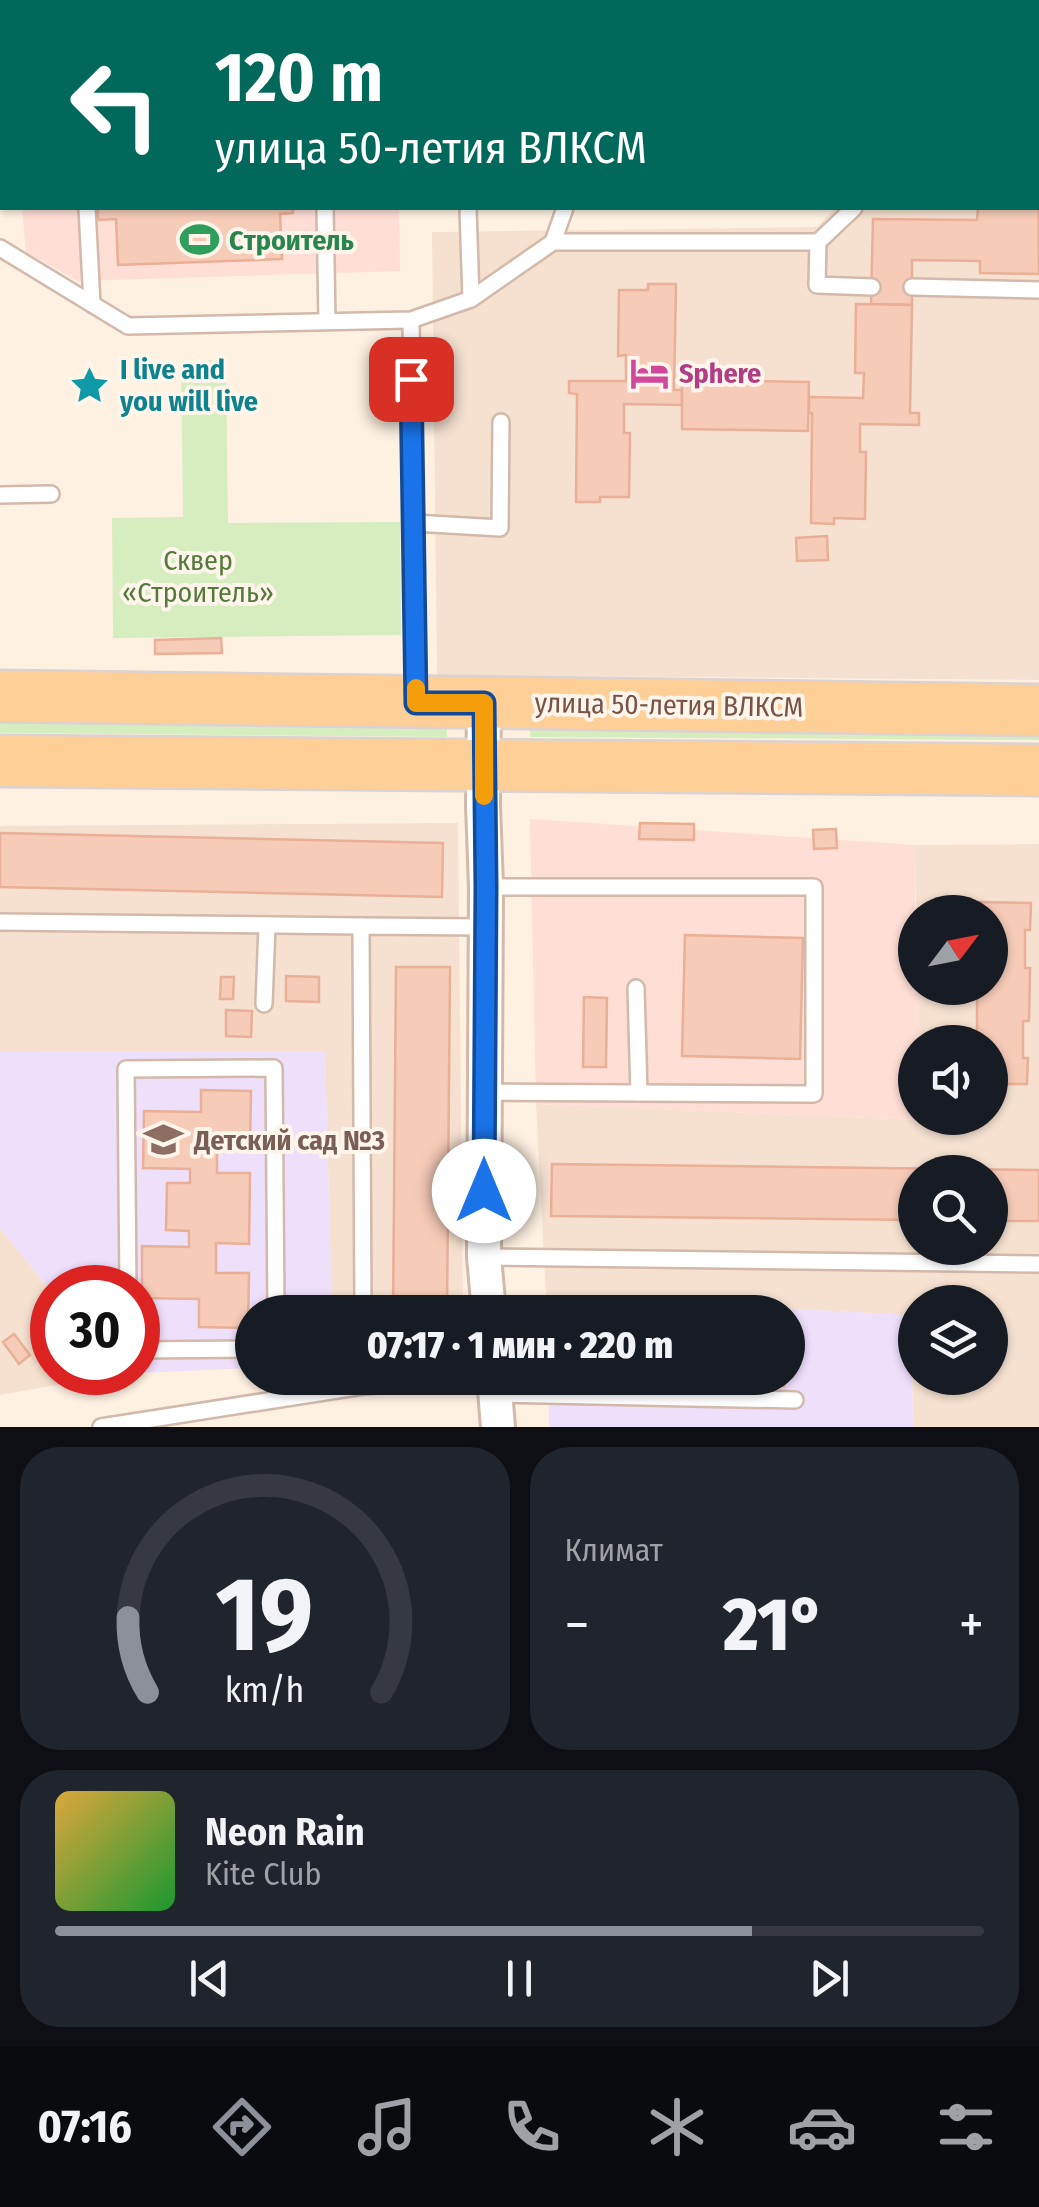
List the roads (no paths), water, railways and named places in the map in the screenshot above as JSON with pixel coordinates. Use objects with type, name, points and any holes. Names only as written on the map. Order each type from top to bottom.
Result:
[{"type":"main road","name":"улица 50-летия ВЛКСМ","points":[[0,696],[1039,710]]},
{"type":"main road","points":[[0,761],[1039,770]]},
{"type":"street","points":[[484,703],[484,1256],[487,1295]]},
{"type":"lane","points":[[87,210],[92,304]]},
{"type":"lane","points":[[325,210],[327,321]]},
{"type":"lane","points":[[468,210],[471,299]]},
{"type":"lane","points":[[554,242],[564,210]]},
{"type":"lane","points":[[0,248],[128,326],[410,320],[471,299],[554,242],[818,242],[852,210]]},
{"type":"lane","points":[[818,242],[817,284],[872,287]]},
{"type":"lane","points":[[912,288],[1039,290]]},
{"type":"lane","points":[[410,320],[416,703]]},
{"type":"lane","points":[[414,523],[500,528],[502,422]]},
{"type":"lane","points":[[0,495],[51,494]]},
{"type":"lane","points":[[485,1092],[814,1094],[814,887],[486,887]]},
{"type":"lane","points":[[0,922],[485,926]]},
{"type":"lane","points":[[264,1004],[267,925]]},
{"type":"lane","points":[[360,926],[363,1295]]},
{"type":"lane","points":[[636,988],[639,1093]]},
{"type":"lane","points":[[128,1265],[126,1070],[274,1068],[276,1295]]},
{"type":"lane","points":[[484,1256],[1039,1264]]},
{"type":"lane","points":[[160,1350],[235,1349]]},
{"type":"lane","points":[[101,1427],[296,1395]]},
{"type":"lane","points":[[542,1395],[795,1400]]},
{"type":"place","name":"Cтроитель","points":[[199,240]]},
{"type":"place","name":"Sphere","points":[[649,373]]},
{"type":"place","name":"I live and you will live","points":[[90,385]]},
{"type":"place","name":"Детский сад №3","points":[[164,1140]]},
{"type":"park label","name":"Сквер «Cтроитель»","points":[[198,576]]}]
